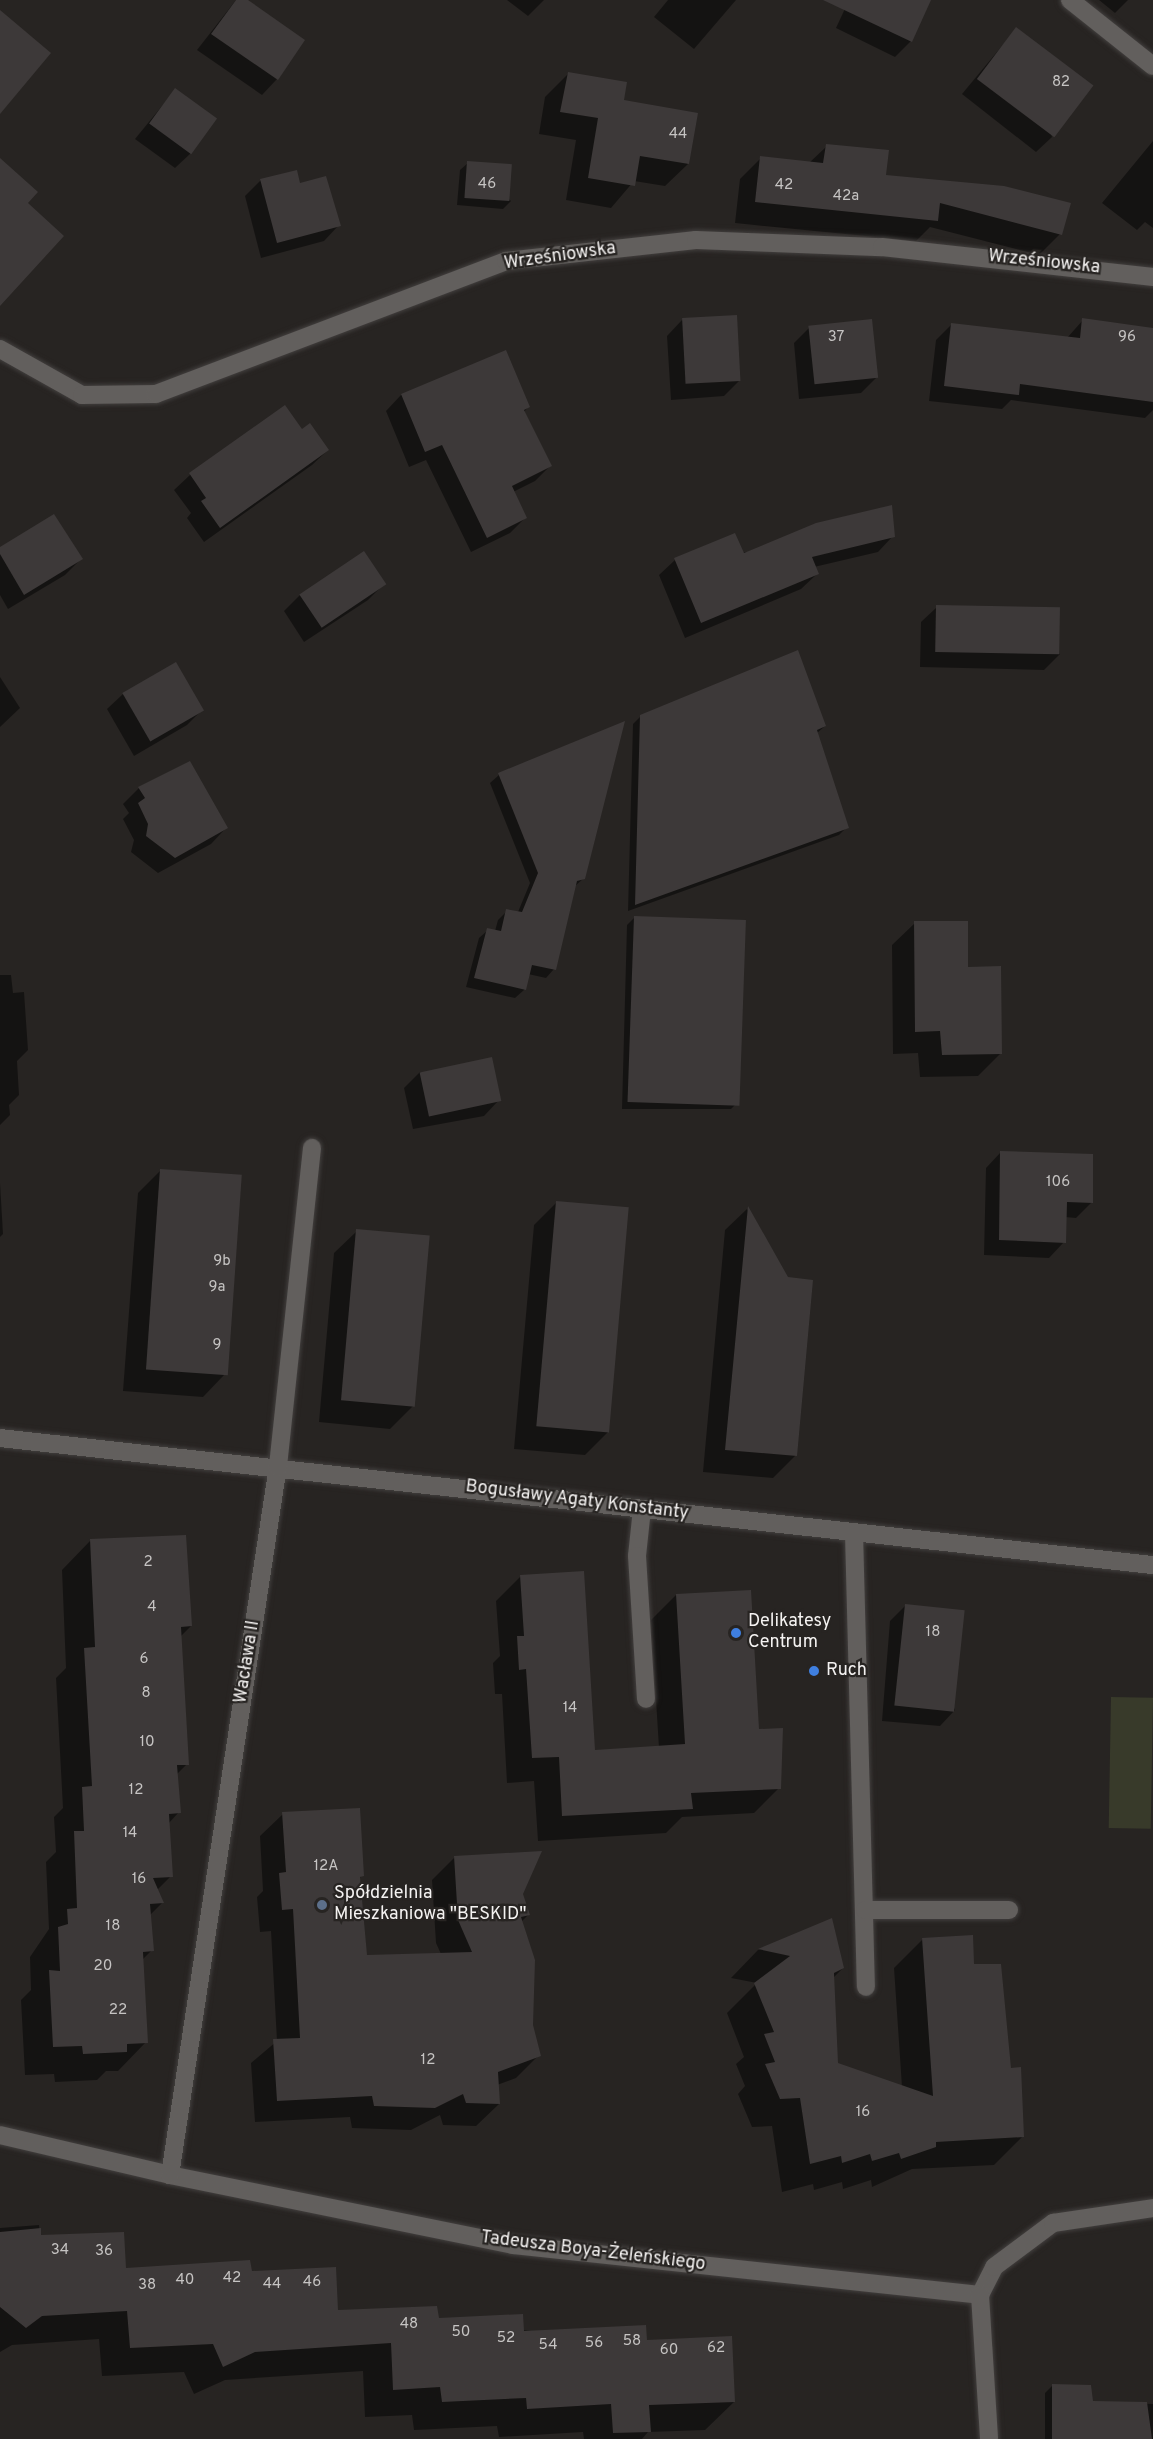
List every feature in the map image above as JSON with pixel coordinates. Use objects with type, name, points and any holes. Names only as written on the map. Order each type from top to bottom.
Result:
[{"type":"street","points":[[1070,0],[1153,66]]},
{"type":"street","name":"Wrześniowska","points":[[0,349],[82,395],[156,394],[506,261],[696,240],[882,247],[1153,277]]},
{"type":"street","name":"Wacława II","points":[[170,2175],[278,1466],[312,1148]]},
{"type":"street","name":"Bogusławy Agaty Konstanty","points":[[0,1438],[278,1466],[854,1533],[1153,1565]]},
{"type":"street","points":[[642,1509],[637,1556],[646,1699]]},
{"type":"street","points":[[854,1533],[866,1987]]},
{"type":"street","points":[[865,1911],[1009,1910]]},
{"type":"street","name":"Tadeusza Boya-Żeleńskiego","points":[[0,2135],[170,2175],[513,2245],[980,2295]]},
{"type":"street","points":[[989,2439],[980,2295],[994,2267],[1053,2223],[1153,2208]]},
{"type":"green space","points":[[1111,1697],[1153,1698],[1151,1829],[1109,1828]]},
{"type":"building","points":[[236,0],[248,0],[305,40],[278,80],[211,34]]},
{"type":"building","points":[[823,0],[931,0],[912,42]]},
{"type":"building","points":[[0,10],[51,53],[0,114]]},
{"type":"building","points":[[1016,27],[1093,85],[1054,137],[977,79]]},
{"type":"building","points":[[568,72],[627,82],[624,100],[698,113],[689,164],[640,156],[635,186],[588,178],[598,118],[560,112]]},
{"type":"building","points":[[175,88],[217,119],[191,154],[149,124]]},
{"type":"building","points":[[826,144],[889,150],[886,175],[1004,186],[1071,203],[1062,235],[940,203],[938,221],[755,202],[760,156],[823,163]]},
{"type":"building","points":[[0,158],[38,192],[28,203],[64,236],[0,306]]},
{"type":"building","points":[[467,161],[512,164],[509,201],[464,198]]},
{"type":"building","points":[[297,170],[300,183],[326,176],[341,226],[277,243],[260,179]]},
{"type":"building","points":[[737,315],[740,381],[686,384],[682,318]]},
{"type":"building","points":[[1082,318],[1153,328],[1153,402],[1020,384],[1019,395],[944,386],[951,323],[1080,338]]},
{"type":"building","points":[[872,319],[878,378],[815,384],[808,326]]},
{"type":"building","points":[[506,350],[530,407],[524,410],[552,466],[512,486],[527,518],[487,538],[442,445],[425,452],[401,394]]},
{"type":"building","points":[[285,405],[302,429],[310,423],[329,450],[220,528],[201,501],[206,498],[189,473]]},
{"type":"building","points":[[892,505],[895,537],[812,557],[819,574],[701,623],[674,558],[735,533],[744,553],[816,523]]},
{"type":"building","points":[[54,514],[83,559],[24,595],[0,554],[0,547]]},
{"type":"building","points":[[364,551],[386,584],[322,628],[299,595]]},
{"type":"building","points":[[936,605],[1060,607],[1059,654],[935,652]]},
{"type":"building","points":[[798,650],[826,726],[817,730],[849,828],[635,905],[640,715]]},
{"type":"building","points":[[176,662],[204,710],[150,741],[122,693]]},
{"type":"building","points":[[625,721],[585,879],[577,881],[556,970],[532,965],[526,990],[474,978],[487,928],[501,931],[506,909],[522,912],[538,873],[498,773]]},
{"type":"building","points":[[190,761],[228,828],[175,858],[146,836],[148,824],[138,803],[145,798],[138,787]]},
{"type":"building","points":[[634,916],[746,920],[739,1106],[628,1102]]},
{"type":"building","points":[[914,921],[968,921],[968,967],[1001,966],[1002,1054],[942,1055],[940,1031],[915,1032]]},
{"type":"building","points":[[492,1057],[501,1101],[429,1116],[420,1072]]},
{"type":"building","points":[[1000,1151],[1093,1154],[1093,1203],[1067,1202],[1066,1243],[999,1240]]},
{"type":"building","points":[[160,1169],[242,1175],[228,1375],[146,1370]]},
{"type":"building","points":[[556,1201],[629,1207],[609,1433],[536,1426]]},
{"type":"building","points":[[748,1206],[788,1277],[813,1280],[797,1456],[725,1450]]},
{"type":"building","points":[[356,1229],[430,1235],[415,1407],[341,1400]]},
{"type":"building","points":[[186,1535],[192,1626],[181,1627],[189,1765],[177,1765],[181,1813],[169,1814],[173,1877],[153,1878],[164,1903],[150,1904],[154,1951],[143,1952],[148,2043],[127,2044],[127,2052],[83,2054],[82,2046],[53,2047],[49,1970],[60,1971],[58,1927],[68,1924],[67,1909],[77,1908],[74,1831],[84,1831],[82,1787],[92,1786],[84,1648],[95,1647],[90,1539]]},
{"type":"building","points":[[584,1571],[595,1750],[685,1744],[676,1594],[751,1590],[759,1729],[783,1728],[781,1789],[691,1793],[693,1809],[562,1816],[559,1757],[532,1758],[526,1669],[519,1670],[517,1636],[524,1636],[520,1575]]},
{"type":"building","points":[[905,1604],[965,1610],[954,1712],[894,1705]]},
{"type":"building","points":[[360,1808],[364,1876],[360,1877],[367,1955],[472,1952],[458,1920],[454,1856],[542,1851],[523,1894],[530,1915],[521,1917],[535,1960],[533,2025],[541,2056],[498,2072],[500,2104],[466,2103],[463,2094],[435,2108],[374,2106],[372,2096],[277,2101],[273,2039],[300,2038],[293,1909],[282,1910],[279,1873],[286,1872],[282,1812]]},
{"type":"building","points":[[832,1918],[844,1968],[834,1973],[838,2063],[933,2096],[922,1938],[973,1935],[974,1964],[1001,1964],[1011,2068],[1021,2067],[1024,2137],[936,2142],[936,2147],[901,2159],[899,2153],[872,2161],[870,2154],[842,2163],[841,2156],[810,2164],[800,2098],[780,2099],[765,2064],[775,2062],[764,2034],[774,2032],[754,1983],[790,1956],[758,1949]]},
{"type":"building","points":[[41,2228],[41,2235],[124,2232],[126,2268],[250,2260],[252,2271],[336,2267],[338,2310],[437,2306],[439,2318],[523,2314],[524,2331],[646,2325],[647,2340],[732,2336],[735,2402],[649,2405],[651,2432],[613,2433],[611,2404],[527,2409],[526,2398],[442,2402],[440,2387],[393,2390],[391,2343],[255,2352],[223,2367],[213,2344],[130,2348],[127,2311],[42,2316],[26,2328],[0,2307],[0,2232]]},
{"type":"building","points":[[1052,2384],[1091,2385],[1093,2401],[1147,2402],[1152,2439],[1052,2439]]},
{"type":"place","name":"Delikatesy Centrum","points":[[736,1633]]},
{"type":"place","name":"Ruch","points":[[814,1671]]},
{"type":"place","name":"Spółdzielnia Mieszkaniowa \"BESKID\"","points":[[322,1905]]}]
